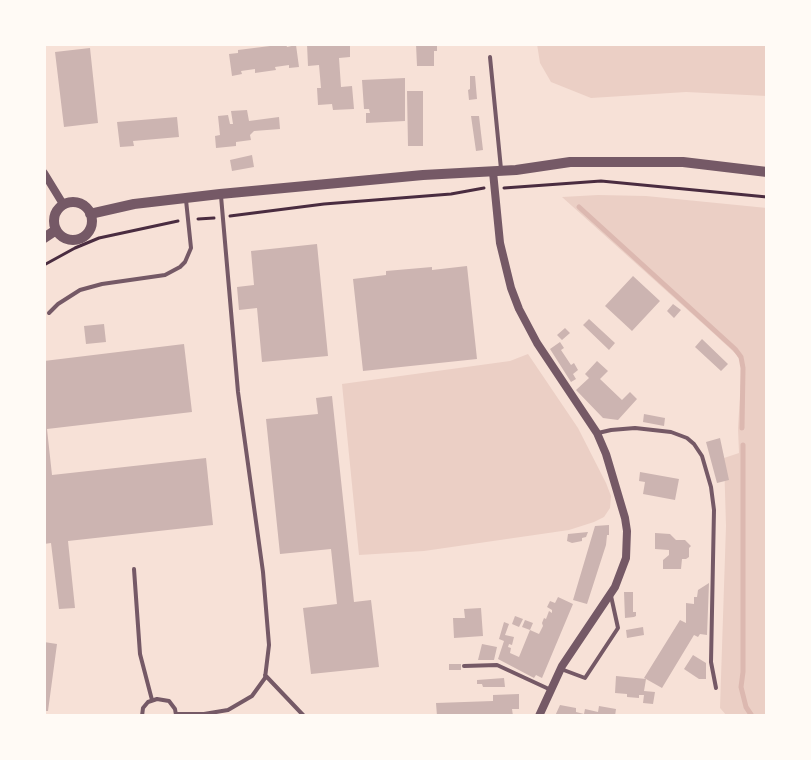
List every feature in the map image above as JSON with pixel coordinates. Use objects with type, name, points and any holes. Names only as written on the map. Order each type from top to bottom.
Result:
[{"type":"street","points":[[90,214],[115,207],[220,194],[550,164],[683,162],[767,172]]},
{"type":"street","points":[[497,171],[493,188],[502,257],[511,288],[537,343],[597,433],[606,454],[627,531],[626,558],[615,587],[561,669],[539,716]]},
{"type":"street","points":[[44,173],[63,204]]},
{"type":"street","points":[[70,201],[84,205],[90,214],[91,226],[82,238],[75,240],[61,236],[53,223],[57,209],[70,201]]},
{"type":"street","points":[[44,238],[56,230]]},
{"type":"lane","points":[[490,57],[497,171]]},
{"type":"lane","points":[[142,716],[143,708],[152,700],[169,701],[176,715],[228,710],[252,696],[265,675],[269,645],[263,572],[238,392],[220,194]]},
{"type":"lane","points":[[49,313],[69,296],[91,286],[165,275],[185,262],[191,248],[186,198]]},
{"type":"lane","points":[[597,433],[635,428],[671,432],[687,438],[702,456],[714,510],[711,662],[716,688]]},
{"type":"lane","points":[[134,569],[140,654],[152,700]]},
{"type":"lane","points":[[561,669],[585,678],[618,628],[611,593]]},
{"type":"lane","points":[[464,666],[497,665],[551,690]]},
{"type":"lane","points":[[265,675],[304,716]]},
{"type":"path","points":[[44,265],[99,238],[175,221],[324,204],[424,197],[481,188],[601,181],[767,197]]},
{"type":"path","points":[[175,215],[175,221]]},
{"type":"shaded area","points":[[537,44],[767,44],[767,96],[686,92],[591,98],[551,82],[540,63]]},
{"type":"shaded area","points":[[646,196],[767,208],[767,716],[727,716],[720,708],[726,526],[724,458],[739,453],[742,364],[736,354],[562,197]]},
{"type":"shaded area","points":[[528,354],[578,428],[606,483],[611,496],[610,508],[604,517],[569,530],[424,551],[359,555],[342,384],[510,361]]},
{"type":"building","points":[[286,44],[287,47],[296,45],[299,67],[289,68],[289,65],[255,73],[255,69],[232,76],[229,54]]},
{"type":"building","points":[[307,44],[350,44],[350,57],[339,58],[341,87],[352,86],[354,109],[333,110],[332,104],[318,105],[317,88],[321,88],[319,65],[308,66]]},
{"type":"building","points":[[416,44],[437,44],[434,66],[417,66]]},
{"type":"building","points":[[90,48],[98,123],[64,127],[55,52]]},
{"type":"building","points":[[470,76],[475,76],[477,99],[469,100]]},
{"type":"building","points":[[405,78],[405,121],[366,123],[366,113],[370,113],[369,109],[364,109],[362,80]]},
{"type":"building","points":[[407,91],[423,91],[423,146],[408,146]]},
{"type":"building","points":[[247,110],[249,121],[279,117],[280,129],[254,131],[250,135],[251,140],[236,142],[236,146],[216,148],[215,136],[220,135],[218,116],[228,115],[230,124],[233,124],[231,111]]},
{"type":"building","points":[[471,116],[479,116],[483,150],[476,151]]},
{"type":"building","points":[[177,117],[179,137],[133,141],[134,146],[120,147],[117,122]]},
{"type":"building","points":[[252,155],[254,167],[232,171],[230,160]]},
{"type":"building","points":[[317,244],[328,356],[262,362],[257,308],[239,310],[237,287],[254,285],[251,251]]},
{"type":"building","points":[[467,266],[477,359],[363,371],[353,279],[386,275],[386,271]]},
{"type":"building","points":[[633,276],[660,301],[632,331],[605,306]]},
{"type":"building","points":[[673,304],[681,310],[674,318],[667,311]]},
{"type":"building","points":[[589,319],[615,343],[609,350],[583,325]]},
{"type":"building","points":[[104,324],[106,342],[86,344],[84,326]]},
{"type":"building","points":[[565,328],[570,333],[562,340],[557,335]]},
{"type":"building","points":[[702,339],[728,364],[721,371],[695,347]]},
{"type":"building","points":[[560,342],[564,348],[561,350],[578,370],[573,374],[576,379],[571,382],[550,349]]},
{"type":"building","points":[[184,344],[192,412],[47,429],[52,475],[206,458],[213,525],[68,541],[75,608],[59,609],[51,543],[44,544],[44,361]]},
{"type":"building","points":[[597,361],[608,371],[600,379],[622,400],[630,392],[637,399],[618,420],[603,418],[576,390],[589,378],[585,374]]},
{"type":"building","points":[[332,396],[354,602],[371,600],[379,667],[311,674],[303,608],[337,604],[331,549],[280,554],[266,419],[318,414],[316,398]]},
{"type":"building","points":[[644,414],[665,418],[664,426],[643,422]]},
{"type":"building","points":[[720,438],[729,480],[717,483],[706,442]]},
{"type":"building","points":[[640,472],[679,479],[675,500],[643,494],[645,482],[639,481]]},
{"type":"building","points":[[609,525],[609,535],[587,604],[573,600],[595,526]]},
{"type":"building","points":[[588,532],[582,541],[567,541],[568,534]]},
{"type":"building","points":[[655,533],[670,534],[691,546],[689,557],[682,559],[681,569],[663,569],[663,560],[669,555],[669,550],[655,549]]},
{"type":"building","points":[[709,583],[707,635],[694,635],[662,688],[644,678],[680,620],[686,623],[686,603],[694,604],[698,590]]},
{"type":"building","points":[[624,592],[633,592],[634,617],[625,618]]},
{"type":"building","points":[[558,597],[573,604],[542,678],[536,675],[534,678],[498,659],[504,641],[499,639],[504,622],[509,624],[505,635],[514,637],[512,645],[508,647],[511,648],[510,653],[519,657],[530,630],[539,634],[544,618],[549,611],[552,613],[547,607],[550,601],[555,603]]},
{"type":"building","points":[[481,608],[483,636],[454,638],[453,618],[465,618],[464,609]]},
{"type":"building","points":[[515,616],[523,619],[519,627],[512,624]]},
{"type":"building","points":[[525,620],[533,623],[530,630],[522,627]]},
{"type":"building","points":[[643,627],[644,635],[627,638],[626,630]]},
{"type":"building","points":[[44,642],[57,644],[48,711],[44,711]]},
{"type":"building","points":[[482,644],[497,647],[494,660],[478,660]]},
{"type":"building","points":[[693,655],[706,663],[706,679],[699,679],[684,669]]},
{"type":"building","points":[[449,664],[461,664],[461,670],[449,670]]},
{"type":"building","points":[[616,676],[646,679],[644,691],[655,692],[653,704],[643,703],[644,695],[639,695],[639,698],[615,693]]},
{"type":"building","points":[[504,678],[505,687],[477,684],[477,680]]},
{"type":"building","points":[[519,694],[519,709],[512,709],[513,716],[437,716],[436,703],[493,701],[493,695]]},
{"type":"building","points":[[560,705],[576,708],[576,712],[584,714],[585,709],[598,712],[599,706],[616,709],[615,716],[555,716]]},
{"type":"waterway","points":[[579,207],[741,357],[742,428]]},
{"type":"waterway","points":[[743,445],[741,687],[746,707],[752,716]]}]
